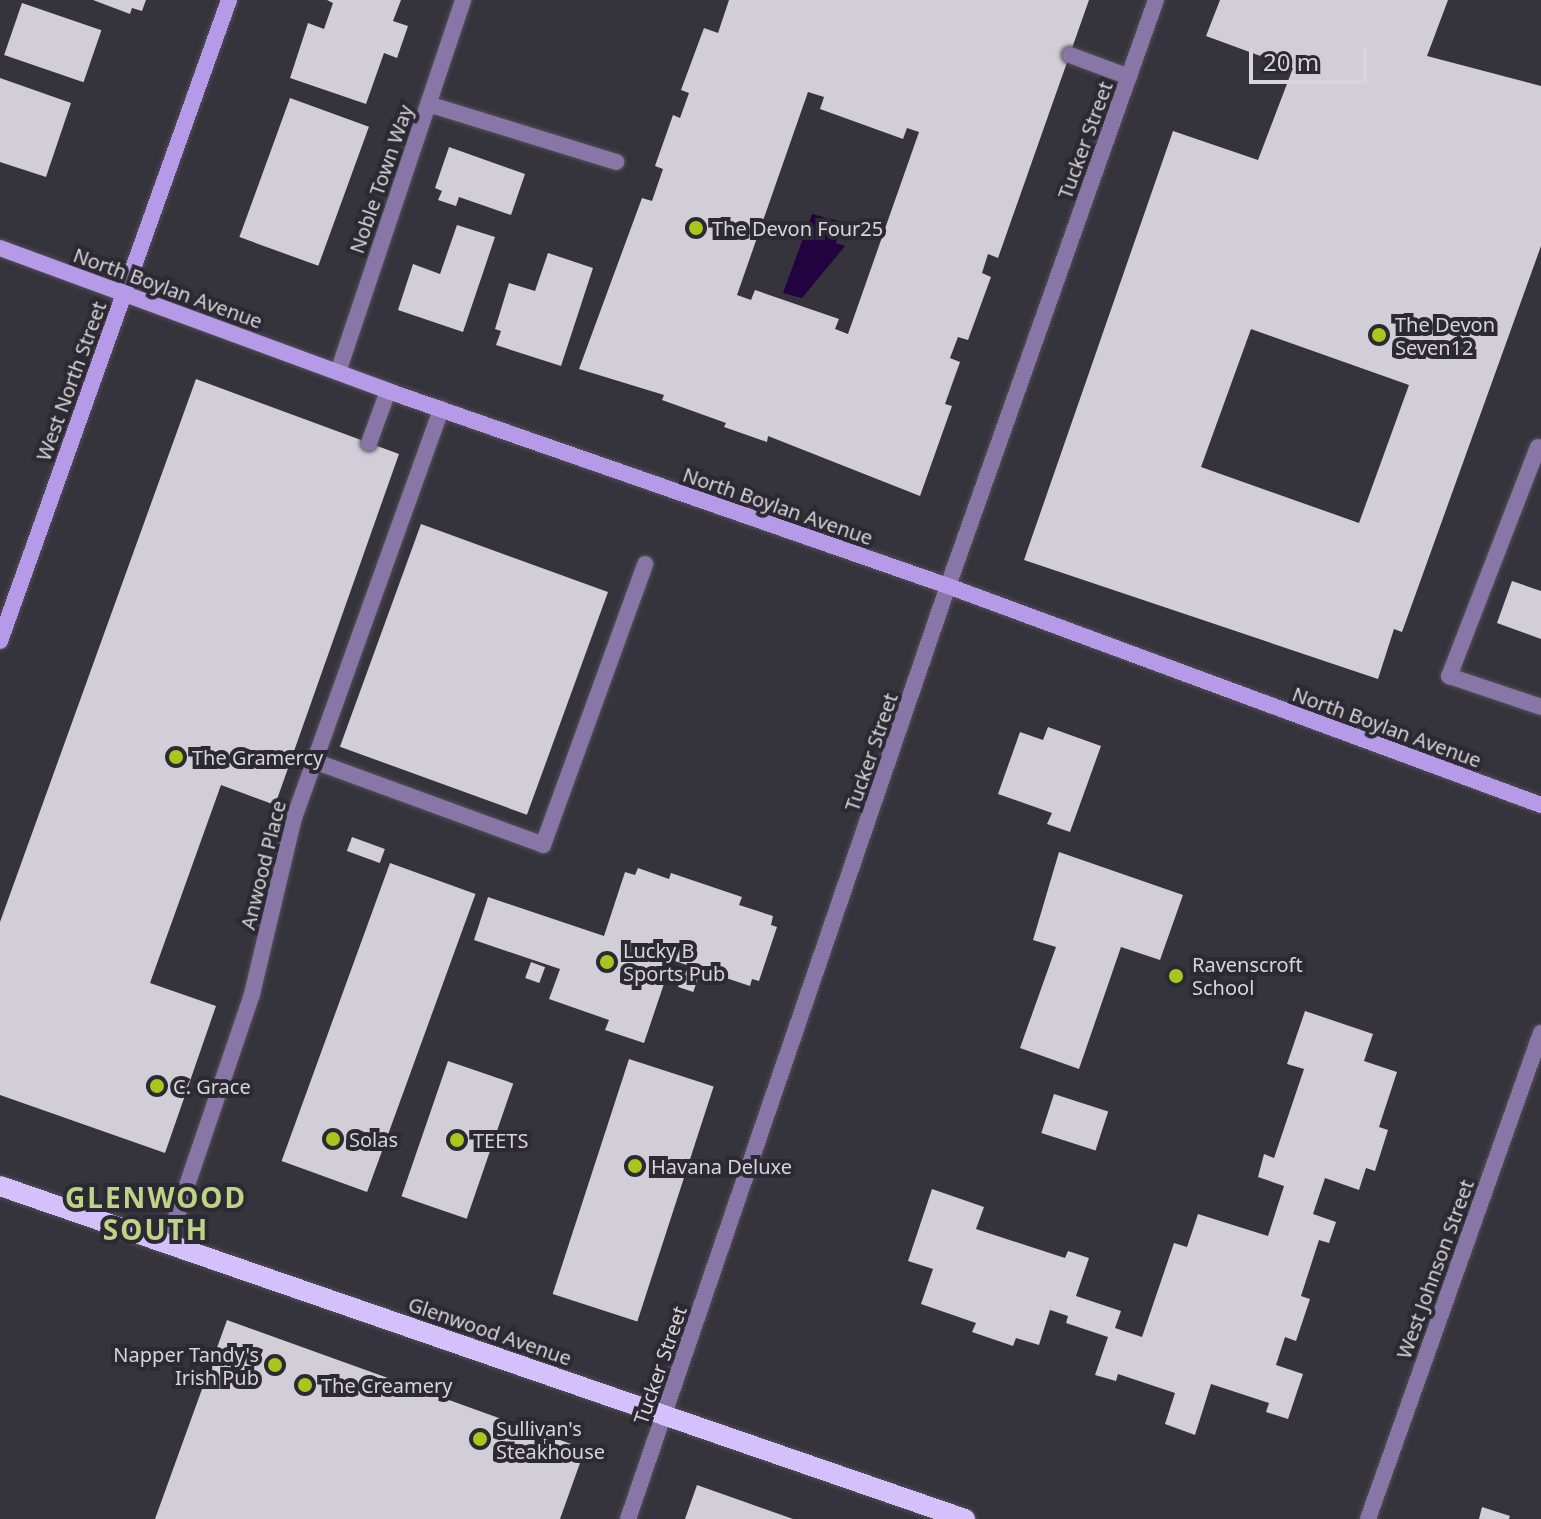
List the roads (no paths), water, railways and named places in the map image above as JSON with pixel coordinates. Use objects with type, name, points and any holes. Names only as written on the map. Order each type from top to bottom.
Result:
[{"type":"main road","name":"Glenwood Avenue","points":[[0,1186],[965,1519]]},
{"type":"street","name":"West North Street","points":[[0,641],[229,0]]},
{"type":"street","name":"Noble Town Way","points":[[338,372],[463,0]]},
{"type":"street","name":"Tucker Street","points":[[628,1519],[948,586],[1156,0]]},
{"type":"street","points":[[1070,55],[1129,77]]},
{"type":"street","points":[[428,104],[616,162]]},
{"type":"street","name":"North Boylan Avenue","points":[[0,248],[388,391],[948,586],[1541,805]]},
{"type":"street","points":[[369,443],[388,391]]},
{"type":"street","name":"Anwood Place","points":[[167,1244],[252,994],[294,818],[441,409]]},
{"type":"street","points":[[1538,447],[1449,676],[1541,707]]},
{"type":"street","points":[[314,761],[543,845],[645,564]]},
{"type":"street","name":"West Johnson Street","points":[[1368,1519],[1541,1033]]},
{"type":"place","name":"The Devon Four25","points":[[696,228]]},
{"type":"place","name":"The Devon Seven12","points":[[1379,335]]},
{"type":"place","name":"The Gramercy","points":[[176,757]]},
{"type":"place","name":"Lucky B Sports Pub","points":[[607,962]]},
{"type":"place","name":"Ravenscroft School","points":[[1176,976]]},
{"type":"place","name":"C. Grace","points":[[157,1086]]},
{"type":"place","name":"Solas","points":[[333,1139]]},
{"type":"place","name":"TEETS","points":[[457,1140]]},
{"type":"place","name":"Havana Deluxe","points":[[635,1166]]},
{"type":"place","name":"Napper Tandy's Irish Pub","points":[[275,1365]]},
{"type":"place","name":"The Creamery","points":[[305,1385]]},
{"type":"place","name":"Sullivan's Steakhouse","points":[[480,1439]]},
{"type":"district","name":"GLENWOOD SOUTH","points":[[156,1213]]}]
